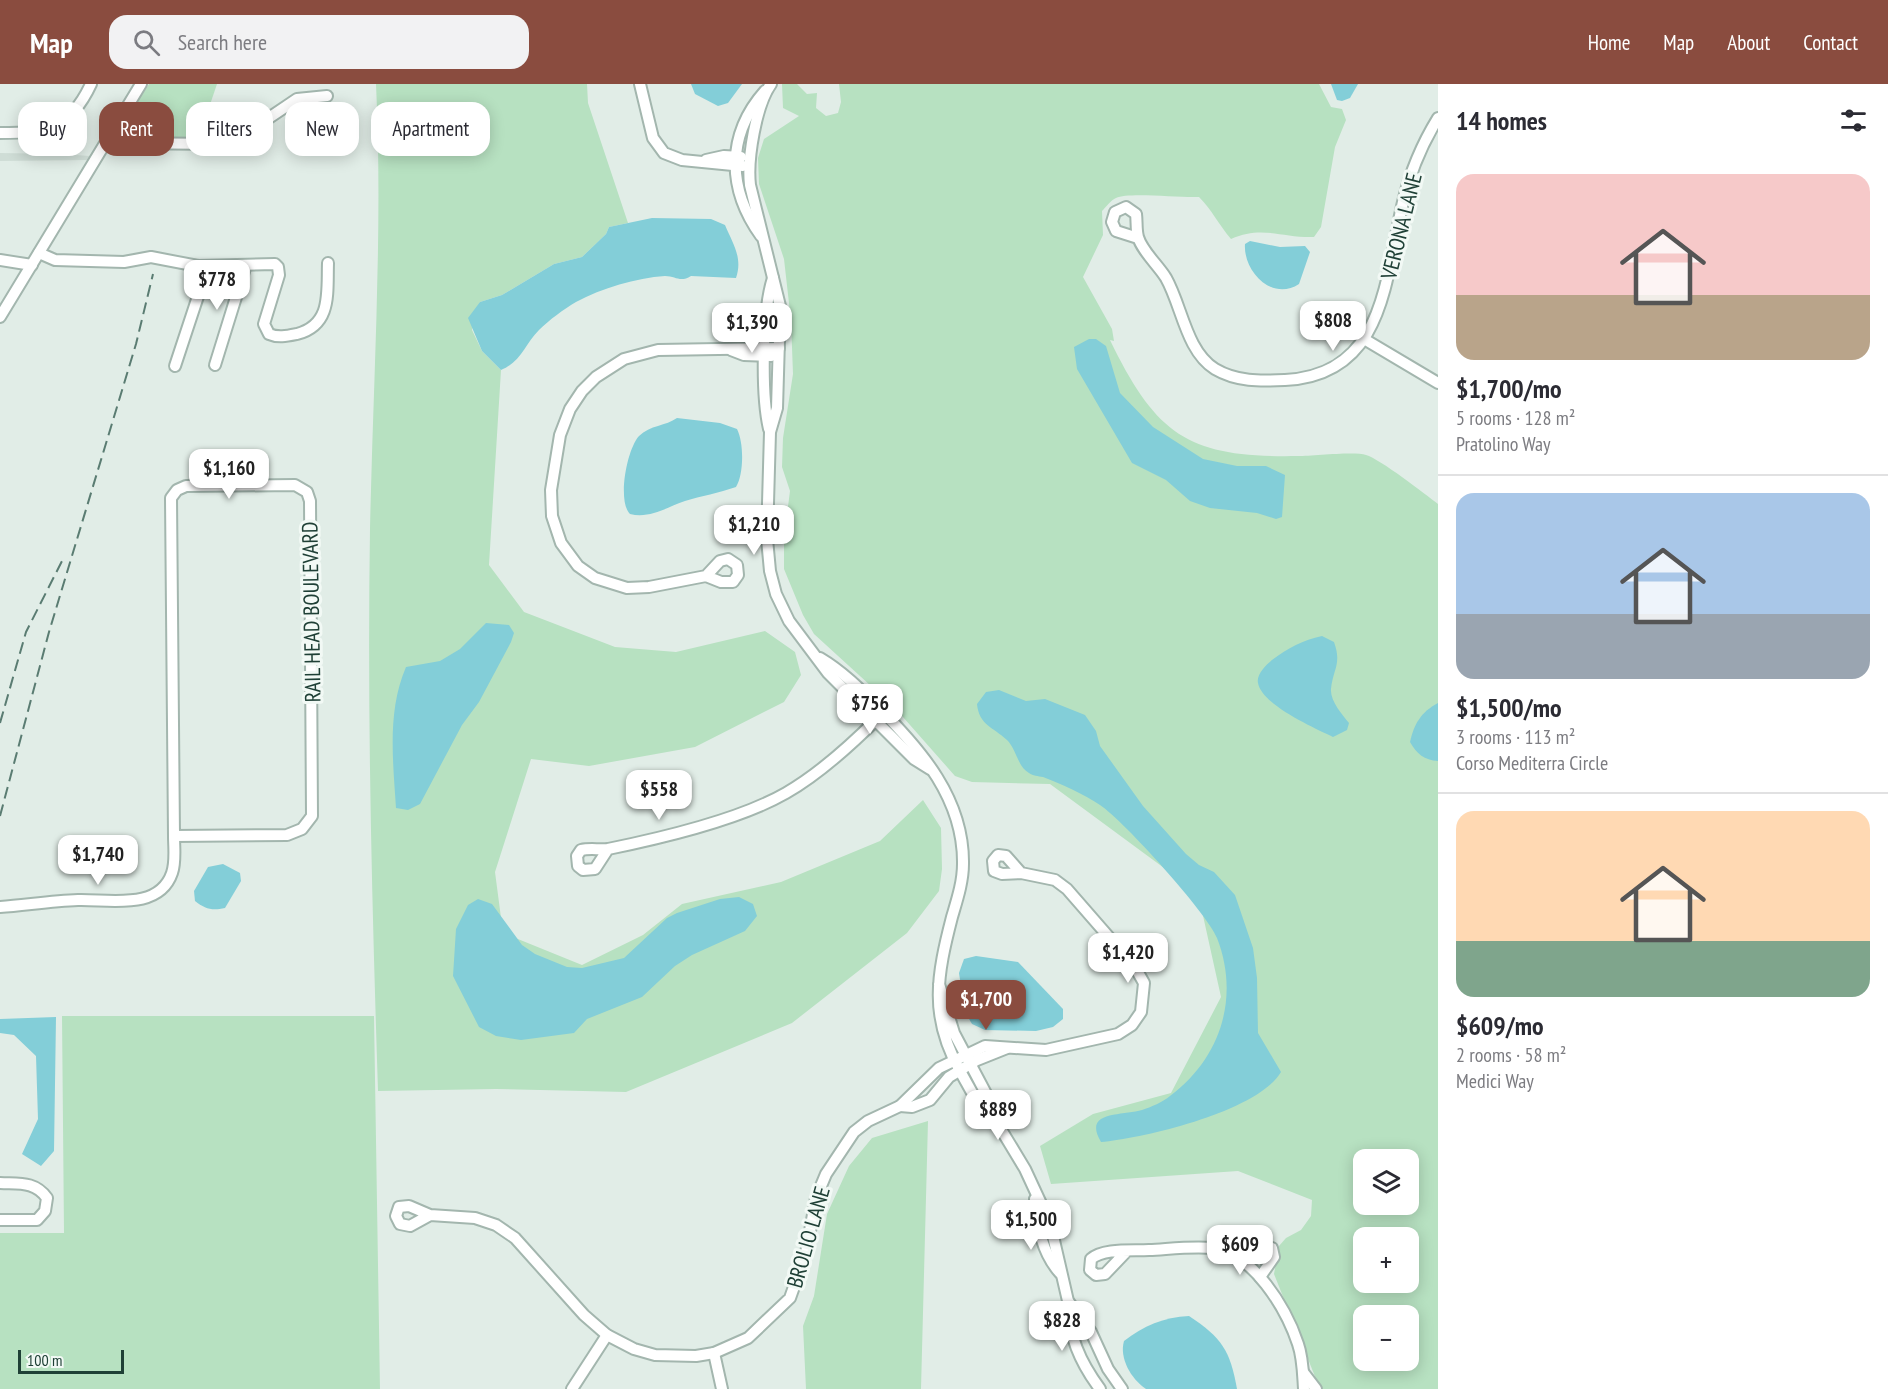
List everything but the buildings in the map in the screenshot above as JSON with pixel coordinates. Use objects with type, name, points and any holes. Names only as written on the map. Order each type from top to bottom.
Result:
[{"type":"street","points":[[0,133],[50,129],[73,113],[91,84]]},
{"type":"street","points":[[130,102],[141,84]]},
{"type":"street","points":[[640,84],[653,138],[660,150],[675,158],[706,160],[718,165],[749,161]]},
{"type":"street","points":[[763,238],[749,220],[741,202],[737,161],[739,137],[746,117],[770,86]]},
{"type":"street","points":[[770,86],[749,161],[763,238],[780,306],[777,408],[770,432]]},
{"type":"street","points":[[174,144],[219,144],[251,130],[297,99],[327,96]]},
{"type":"street","name":"VERONA LANE","points":[[1138,238],[1166,278],[1197,350],[1212,367],[1224,374],[1251,380],[1314,377],[1327,373],[1346,360],[1364,339],[1386,286],[1404,198],[1418,157],[1438,118]]},
{"type":"street","points":[[0,317],[99,152]]},
{"type":"street","points":[[39,254],[55,260],[123,262],[151,257],[207,266],[275,264],[279,275],[264,324],[269,333],[282,336],[307,331],[321,320],[326,307],[328,263]]},
{"type":"street","points":[[0,260],[32,265]]},
{"type":"street","points":[[215,365],[246,265]]},
{"type":"street","points":[[175,366],[207,266]]},
{"type":"street","points":[[773,278],[767,305],[765,408],[770,432],[767,539],[770,571],[776,594],[789,621],[828,673],[871,719],[914,759],[930,769]]},
{"type":"street","points":[[1364,339],[1438,383]]},
{"type":"street","points":[[706,576],[638,588],[616,586],[595,578],[578,566],[561,543],[552,516],[551,490],[566,418],[575,400],[596,377],[624,359],[646,352],[675,349],[730,350],[744,355],[779,352]]},
{"type":"street","name":"RAIL HEAD BOULEVARD","points":[[0,907],[64,901],[128,901],[146,898],[161,889],[170,879],[174,864],[171,498],[177,490],[186,486],[300,486],[307,492],[310,501],[312,816],[302,829],[287,835],[174,836]]},
{"type":"street","points":[[818,657],[838,669],[922,752],[951,803],[959,829],[963,863],[939,984],[938,1014],[954,1060],[983,1113],[999,1126]]},
{"type":"street","points":[[608,849],[751,809],[786,793],[818,772],[841,750],[844,742],[880,710]]},
{"type":"street","points":[[968,1059],[991,1045],[1046,1050],[1118,1034],[1131,1025],[1141,1012],[1144,983],[1135,967],[1067,889],[1054,880],[1022,873]]},
{"type":"street","points":[[939,984],[954,1033],[991,1102],[999,1126],[1025,1169],[1056,1239],[1060,1274],[1068,1301],[1070,1332],[1088,1373],[1100,1389]]},
{"type":"street","name":"BROLIO LANE","points":[[430,1215],[475,1218],[496,1225],[515,1238],[584,1315],[607,1335],[655,1355],[696,1356],[714,1353],[748,1338],[790,1298],[806,1253],[816,1198],[839,1152],[854,1132],[868,1121],[900,1106],[929,1075],[954,1060],[968,1059]]},
{"type":"street","name":"BROLIO LANE","points":[[900,1106],[912,1107],[930,1100],[944,1082],[960,1071],[968,1059]]},
{"type":"street","points":[[0,1183],[32,1184],[47,1198],[45,1211],[37,1220],[0,1220]]},
{"type":"street","points":[[1241,1259],[1258,1245],[1272,1248],[1274,1257],[1260,1277]]},
{"type":"street","points":[[1126,1252],[1214,1248],[1241,1259],[1260,1277],[1292,1329],[1298,1344],[1304,1389]]},
{"type":"street","points":[[1068,1301],[1091,1332],[1116,1387]]},
{"type":"street","points":[[572,1389],[607,1335]]},
{"type":"street","points":[[714,1353],[722,1389]]},
{"type":"street","points":[[1303,1372],[1316,1389]]},
{"type":"shaded area","points":[[0,153],[18,153],[18,156],[90,156],[88,160],[0,161]]},
{"type":"green space","points":[[149,84],[217,84],[211,102],[186,102],[186,144],[174,146],[174,102],[137,102]]},
{"type":"green space","points":[[376,84],[587,84],[588,103],[628,223],[609,227],[606,234],[582,257],[554,264],[502,295],[480,302],[472,330],[482,351],[501,370],[489,565],[524,612],[615,647],[676,652],[765,631],[795,652],[801,675],[784,702],[695,747],[589,766],[531,759],[495,872],[503,933],[582,965],[643,935],[682,904],[781,882],[880,841],[923,800],[941,828],[942,869],[939,891],[907,933],[792,1023],[626,1092],[496,1089],[378,1091],[369,670],[378,156],[490,156],[490,102],[377,102]]},
{"type":"green space","points":[[782,84],[797,84],[807,94],[817,93],[816,108],[826,116],[838,113],[841,102],[839,84],[1319,84],[1331,107],[1342,109],[1346,120],[1335,147],[1321,227],[1314,237],[1262,232],[1231,239],[1199,197],[1122,196],[1112,200],[1102,211],[1103,235],[1083,277],[1112,329],[1114,341],[1110,340],[1127,373],[1144,399],[1162,420],[1181,435],[1203,446],[1261,456],[1353,453],[1366,455],[1392,470],[1438,504],[1438,1389],[1320,1389],[1274,1274],[1279,1246],[1286,1238],[1301,1230],[1311,1216],[1312,1200],[1238,1171],[1051,1184],[1040,1146],[1093,1114],[1171,1093],[1221,997],[1198,893],[1050,784],[972,782],[955,776],[895,708],[814,634],[803,615],[784,569],[784,538],[790,491],[782,467],[783,438],[793,374],[791,321],[784,259],[759,184],[758,158],[764,139],[799,116],[783,108]]},
{"type":"green space","points":[[62,1016],[374,1016],[380,1389],[0,1389],[0,1233],[64,1233]]},
{"type":"green space","points":[[928,1121],[921,1389],[806,1389],[803,1326],[814,1296],[827,1214],[849,1166],[872,1138]]},
{"type":"water","points":[[691,84],[742,84],[728,103],[718,106],[695,94]]},
{"type":"water","points":[[1331,84],[1358,84],[1350,98],[1342,101],[1337,100]]},
{"type":"water","points":[[652,218],[711,219],[725,225],[738,257],[736,278],[691,276],[681,279],[665,276],[619,284],[576,302],[547,322],[508,367],[501,370],[482,351],[468,318],[480,302],[502,295],[554,264],[582,257],[606,234],[609,227]]},
{"type":"water","points":[[1250,241],[1280,247],[1305,246],[1310,252],[1299,284],[1289,289],[1279,289],[1261,281],[1249,264],[1246,254],[1245,244]]},
{"type":"water","points":[[1089,339],[1096,339],[1106,346],[1120,393],[1153,427],[1203,459],[1237,466],[1266,466],[1285,475],[1282,517],[1276,519],[1257,513],[1210,508],[1190,501],[1166,480],[1132,463],[1077,369],[1074,347]]},
{"type":"water","points":[[677,418],[720,423],[737,429],[742,458],[739,481],[736,487],[685,501],[658,512],[644,515],[630,514],[624,498],[624,487],[627,463],[635,443],[643,432]]},
{"type":"water","points":[[486,623],[509,625],[514,633],[511,642],[479,702],[462,725],[420,804],[408,810],[396,808],[394,719],[396,701],[406,667],[440,661],[460,649]]},
{"type":"water","points":[[1322,636],[1334,642],[1337,661],[1331,694],[1349,723],[1347,730],[1333,737],[1278,707],[1262,691],[1258,683],[1264,667],[1272,660],[1296,645]]},
{"type":"water","points":[[999,690],[1026,701],[1045,699],[1085,715],[1096,731],[1100,746],[1143,806],[1186,854],[1199,865],[1214,872],[1235,895],[1253,948],[1257,978],[1258,1033],[1281,1072],[1268,1086],[1249,1099],[1199,1120],[1144,1135],[1101,1142],[1097,1124],[1101,1119],[1142,1110],[1160,1102],[1188,1081],[1202,1064],[1221,1025],[1226,1004],[1227,982],[1224,960],[1217,938],[1198,909],[1164,868],[1112,814],[1087,797],[1029,773],[1022,766],[1007,740],[984,721],[977,704],[986,692]]},
{"type":"water","points":[[1438,703],[1438,761],[1421,756],[1410,742],[1419,719]]},
{"type":"water","points":[[223,864],[240,873],[241,881],[225,908],[205,908],[195,901],[194,891],[208,867]]},
{"type":"water","points":[[739,897],[753,904],[757,916],[745,931],[692,955],[675,966],[642,997],[587,1019],[574,1033],[521,1040],[496,1036],[479,1027],[453,976],[456,929],[468,905],[478,899],[492,904],[522,945],[535,954],[567,967],[582,968],[624,958],[667,918],[677,913],[720,899]]},
{"type":"water","points":[[976,956],[1018,962],[1063,1009],[1063,1019],[1053,1027],[1036,1031],[985,1030],[972,1024],[965,1012],[959,973],[964,959]]},
{"type":"water","points":[[56,1017],[54,1151],[41,1166],[22,1154],[38,1119],[36,1056],[14,1035],[0,1033],[0,1019]]},
{"type":"water","points":[[1189,1316],[1217,1338],[1223,1346],[1231,1364],[1237,1389],[1146,1389],[1131,1374],[1123,1354],[1124,1341],[1154,1323]]},
{"type":"railway","points":[[0,816],[49,632],[136,344],[153,274]]},
{"type":"railway","points":[[0,723],[26,632],[62,561]]}]
